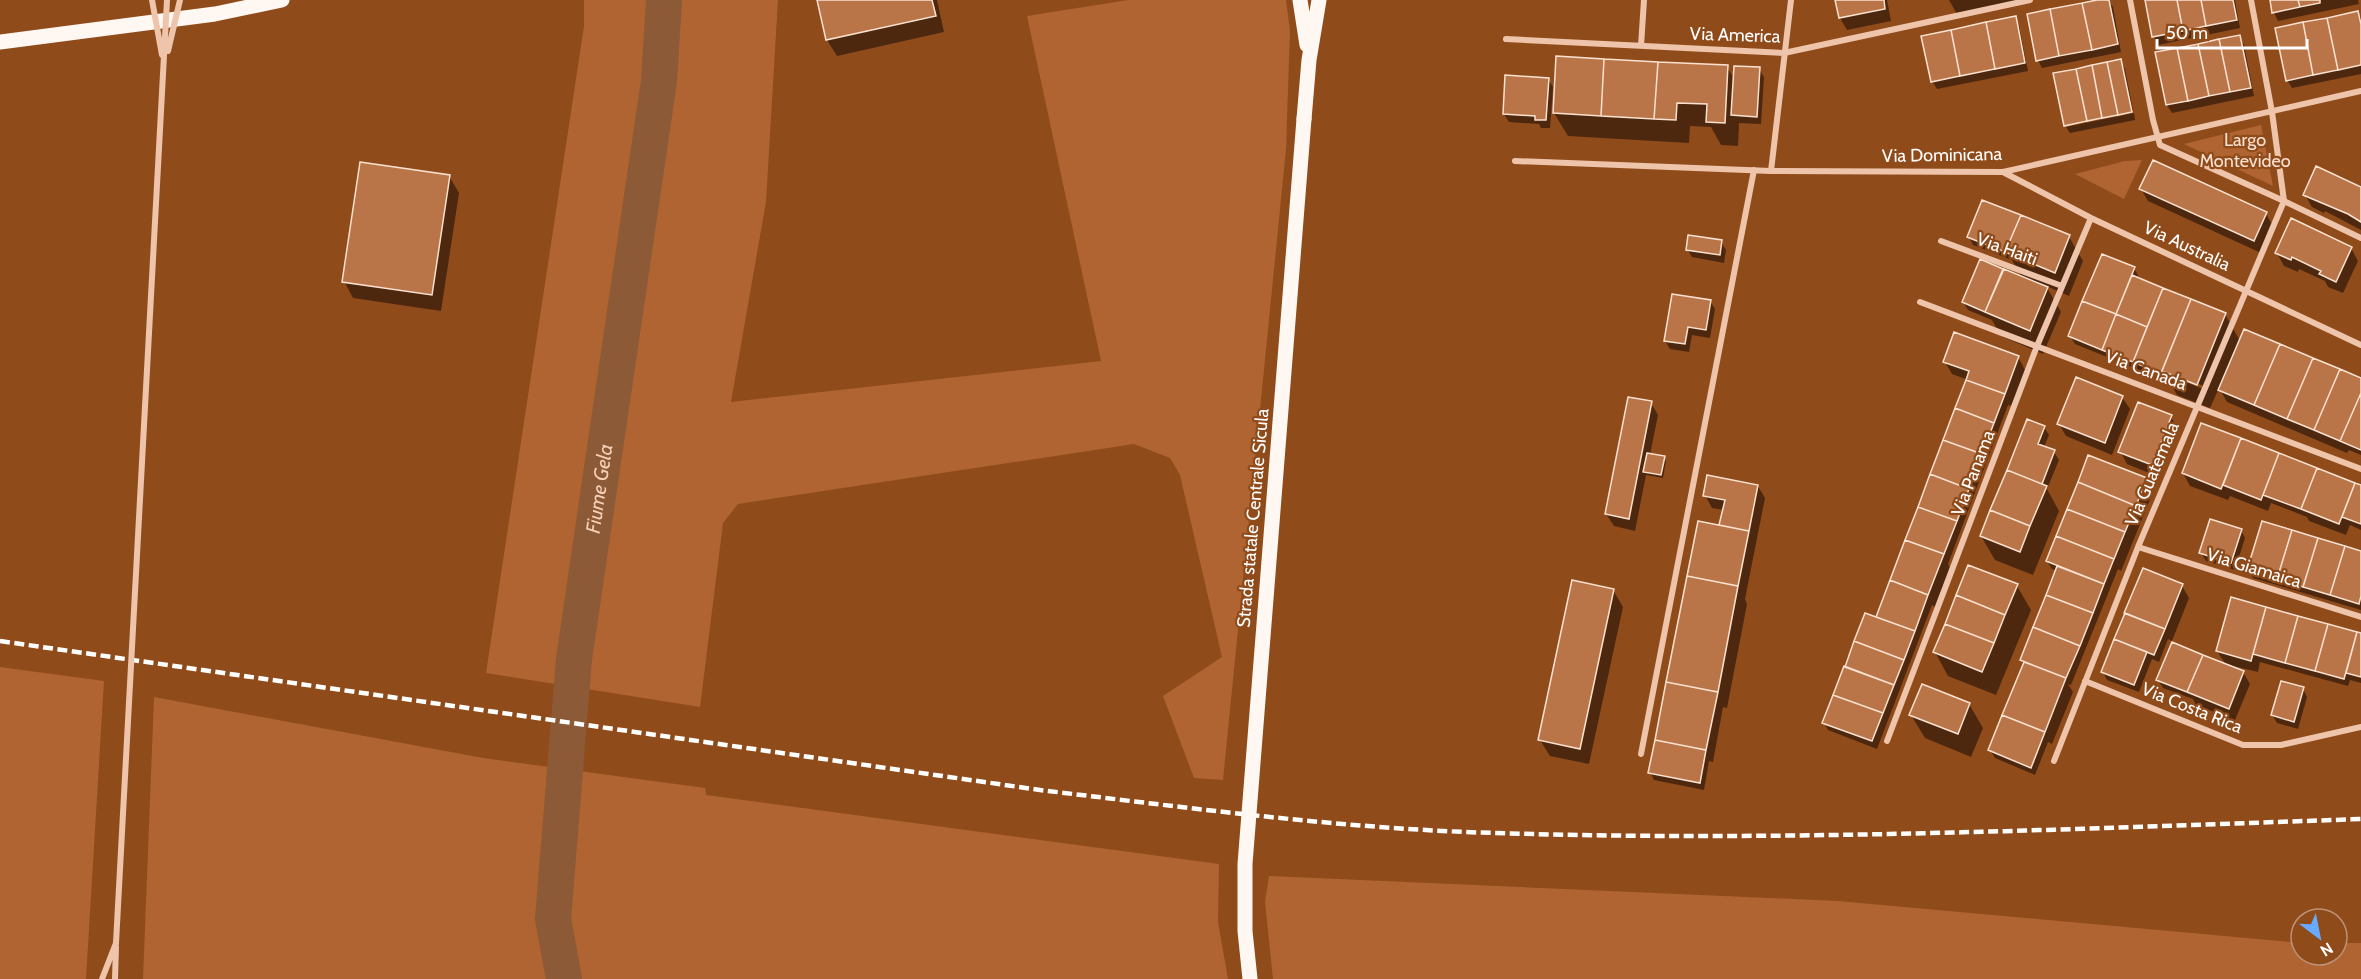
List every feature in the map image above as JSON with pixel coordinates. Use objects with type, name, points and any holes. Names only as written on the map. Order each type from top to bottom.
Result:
[{"type":"main road","points":[[0,42],[215,14],[282,0]]},
{"type":"main road","name":"Strada statale Centrale Sicula","points":[[1300,0],[1309,60]]},
{"type":"main road","name":"Strada statale Centrale Sicula","points":[[1250,979],[1245,931],[1245,864],[1304,118],[1309,60],[1319,0]]},
{"type":"street","points":[[152,0],[164,67]]},
{"type":"street","points":[[115,979],[167,0]]},
{"type":"street","points":[[164,67],[180,0]]},
{"type":"street","points":[[1641,46],[1644,0]]},
{"type":"street","points":[[1771,171],[1791,0]]},
{"type":"street","name":"Via America","points":[[1506,39],[1784,53],[2030,0]]},
{"type":"street","points":[[2130,0],[2160,145],[2361,237]]},
{"type":"street","points":[[2251,0],[2272,112],[2284,201]]},
{"type":"street","name":"Via Dominicana","points":[[1515,161],[1771,171],[2002,172],[2361,92]]},
{"type":"street","points":[[1641,754],[1754,170]]},
{"type":"street","name":"Via Australia","points":[[2002,172],[2091,218],[2361,345]]},
{"type":"street","name":"Via Guatemala","points":[[2054,761],[2138,547],[2284,201]]},
{"type":"street","name":"Via Panama","points":[[1887,741],[2037,346],[2091,218]]},
{"type":"street","name":"Via Haiti","points":[[1941,241],[2062,286]]},
{"type":"street","name":"Via Canada","points":[[1920,302],[2361,469]]},
{"type":"street","name":"Via Giamaica","points":[[2138,547],[2361,617]]},
{"type":"street","name":"Via Costa Rica","points":[[2085,681],[2243,745],[2281,745],[2361,727]]},
{"type":"street","points":[[102,979],[116,943]]},
{"type":"green space","points":[[584,0],[778,0],[766,202],[731,402],[1101,361],[1027,16],[1128,0],[1286,0],[1290,31],[1286,149],[1223,780],[1194,778],[1163,696],[1222,657],[1180,475],[1170,458],[1134,444],[738,504],[723,523],[700,707],[486,673],[584,26]]},
{"type":"green space","name":"Largo Montevideo","points":[[2261,125],[2273,186],[2184,144]]},
{"type":"green space","points":[[2142,160],[2124,199],[2075,174],[2125,161]]},
{"type":"green space","points":[[0,667],[104,681],[86,979],[0,979]]},
{"type":"green space","points":[[154,697],[483,758],[705,788],[706,795],[1219,864],[1218,922],[1228,979],[143,979]]},
{"type":"green space","points":[[1269,876],[1838,901],[2289,942],[2289,967],[2349,967],[2349,943],[2361,943],[2361,979],[1273,979],[1265,902]]},
{"type":"building","points":[[817,0],[932,0],[936,16],[826,40]]},
{"type":"building","points":[[1835,0],[1884,0],[1885,9],[1839,18]]},
{"type":"building","points":[[2109,0],[2118,44],[2092,50],[2082,3]]},
{"type":"building","points":[[2145,0],[2177,0],[2183,31],[2152,37]]},
{"type":"building","points":[[2177,0],[2201,0],[2206,26],[2183,31]]},
{"type":"building","points":[[2201,0],[2233,0],[2237,20],[2206,26]]},
{"type":"building","points":[[2270,0],[2298,0],[2300,7],[2272,13]]},
{"type":"building","points":[[2298,0],[2320,0],[2320,3],[2300,7]]},
{"type":"building","points":[[2082,3],[2092,50],[2059,56],[2050,9]]},
{"type":"building","points":[[2050,9],[2059,56],[2036,61],[2027,14]]},
{"type":"building","points":[[2358,11],[2361,24],[2361,65],[2338,70],[2327,18]]},
{"type":"building","points":[[2016,16],[2025,63],[1995,69],[1986,22]]},
{"type":"building","points":[[2327,18],[2338,70],[2313,75],[2303,22]]},
{"type":"building","points":[[1986,22],[1995,69],[1960,76],[1951,30]]},
{"type":"building","points":[[2303,22],[2313,75],[2286,81],[2275,28]]},
{"type":"building","points":[[1951,30],[1960,76],[1931,82],[1921,36]]},
{"type":"building","points":[[2240,35],[2251,88],[2230,92],[2219,39]]},
{"type":"building","points":[[2219,39],[2230,92],[2209,96],[2198,44]]},
{"type":"building","points":[[2198,44],[2209,96],[2188,101],[2177,48]]},
{"type":"building","points":[[2177,48],[2188,101],[2166,105],[2155,52]]},
{"type":"building","points":[[1556,56],[1604,59],[1601,116],[1553,113]]},
{"type":"building","points":[[1604,59],[1658,62],[1654,119],[1601,116]]},
{"type":"building","points":[[2121,59],[2132,112],[2118,115],[2107,62]]},
{"type":"building","points":[[1658,62],[1728,65],[1725,123],[1706,122],[1707,104],[1677,103],[1676,120],[1654,119]]},
{"type":"building","points":[[2107,62],[2118,115],[2102,118],[2092,65]]},
{"type":"building","points":[[2092,65],[2102,118],[2087,121],[2076,69]]},
{"type":"building","points":[[1734,66],[1760,67],[1757,117],[1731,115]]},
{"type":"building","points":[[2076,69],[2087,121],[2064,126],[2053,73]]},
{"type":"building","points":[[1505,75],[1549,78],[1546,120],[1535,120],[1535,116],[1503,114]]},
{"type":"building","points":[[2153,160],[2267,212],[2254,241],[2139,189]]},
{"type":"building","points":[[360,162],[450,175],[432,295],[342,282]]},
{"type":"building","points":[[2316,166],[2361,187],[2361,222],[2303,195]]},
{"type":"building","points":[[1982,200],[2021,215],[2005,252],[1967,237]]},
{"type":"building","points":[[2021,215],[2070,235],[2055,273],[2005,252]]},
{"type":"building","points":[[2291,218],[2352,247],[2336,282],[2319,274],[2321,271],[2292,257],[2291,260],[2275,253]]},
{"type":"building","points":[[1688,235],[1722,240],[1720,255],[1686,250]]},
{"type":"building","points":[[2102,254],[2135,267],[2116,314],[2082,301]]},
{"type":"building","points":[[1980,259],[2003,269],[1985,312],[1962,302]]},
{"type":"building","points":[[2004,269],[2048,287],[2030,331],[1985,312]]},
{"type":"building","points":[[2132,275],[2163,288],[2147,327],[2116,314]]},
{"type":"building","points":[[2163,288],[2191,299],[2161,373],[2133,362]]},
{"type":"building","points":[[1672,294],[1711,300],[1706,330],[1688,327],[1685,344],[1664,341]]},
{"type":"building","points":[[2191,299],[2226,313],[2197,385],[2162,371]]},
{"type":"building","points":[[2082,301],[2116,314],[2102,350],[2068,336]]},
{"type":"building","points":[[2116,314],[2147,327],[2133,362],[2102,350]]},
{"type":"building","points":[[2244,329],[2280,344],[2254,405],[2218,390]]},
{"type":"building","points":[[1954,332],[2019,356],[2005,394],[1966,380],[1969,371],[1943,362]]},
{"type":"building","points":[[2280,344],[2313,358],[2287,419],[2254,405]]},
{"type":"building","points":[[2313,358],[2340,369],[2314,430],[2287,419]]},
{"type":"building","points":[[2340,369],[2361,378],[2361,393],[2340,441],[2314,430]]},
{"type":"building","points":[[2076,377],[2123,396],[2105,443],[2057,424]]},
{"type":"building","points":[[1966,380],[2005,394],[1994,423],[1955,408]]},
{"type":"building","points":[[2361,393],[2361,450],[2340,441]]},
{"type":"building","points":[[1628,397],[1652,401],[1629,519],[1605,514]]},
{"type":"building","points":[[2138,402],[2172,415],[2152,465],[2118,452]]},
{"type":"building","points":[[1955,408],[1994,423],[1982,454],[1943,440]]},
{"type":"building","points":[[2027,419],[2045,426],[2038,444],[2055,450],[2042,484],[2007,470]]},
{"type":"building","points":[[2201,423],[2241,438],[2221,489],[2182,473]]},
{"type":"building","points":[[2241,438],[2279,453],[2261,500],[2223,485]]},
{"type":"building","points":[[1943,440],[1982,454],[1969,489],[1930,474]]},
{"type":"building","points":[[1647,453],[1665,456],[1661,475],[1643,472]]},
{"type":"building","points":[[2279,453],[2317,468],[2301,509],[2263,495]]},
{"type":"building","points":[[2088,455],[2147,478],[2136,506],[2078,482]]},
{"type":"building","points":[[2317,468],[2355,483],[2339,524],[2301,509]]},
{"type":"building","points":[[2007,470],[2047,486],[2030,526],[1990,510]]},
{"type":"building","points":[[1930,474],[1969,489],[1957,521],[1918,507]]},
{"type":"building","points":[[1707,475],[1758,485],[1749,531],[1719,525],[1725,500],[1703,496]]},
{"type":"building","points":[[2078,482],[2136,506],[2125,532],[2067,509]]},
{"type":"building","points":[[2355,483],[2361,485],[2361,524],[2342,517]]},
{"type":"building","points":[[1918,507],[1957,521],[1944,554],[1905,540]]},
{"type":"building","points":[[2067,509],[2125,532],[2114,559],[2056,536]]},
{"type":"building","points":[[1990,510],[2030,526],[2020,552],[1980,536]]},
{"type":"building","points":[[2210,519],[2242,529],[2231,563],[2199,553]]},
{"type":"building","points":[[1698,521],[1749,531],[1738,586],[1687,576]]},
{"type":"building","points":[[2262,521],[2292,530],[2277,579],[2247,570]]},
{"type":"building","points":[[2292,530],[2318,538],[2303,587],[2277,579]]},
{"type":"building","points":[[2056,536],[2114,559],[2104,584],[2046,561]]},
{"type":"building","points":[[2318,538],[2345,546],[2330,595],[2303,587]]},
{"type":"building","points":[[1905,540],[1944,554],[1928,595],[1890,580]]},
{"type":"building","points":[[2345,546],[2361,551],[2359,604],[2330,595]]},
{"type":"building","points":[[1968,565],[2018,584],[2005,615],[1956,595]]},
{"type":"building","points":[[2057,566],[2104,584],[2093,613],[2046,595]]},
{"type":"building","points":[[2143,568],[2183,584],[2165,629],[2124,613]]},
{"type":"building","points":[[1687,576],[1738,586],[1718,692],[1666,682]]},
{"type":"building","points":[[1572,580],[1614,589],[1580,749],[1538,740]]},
{"type":"building","points":[[1890,580],[1928,595],[1915,631],[1876,617]]},
{"type":"building","points":[[1956,595],[2005,615],[1994,643],[1945,624]]},
{"type":"building","points":[[2046,595],[2093,613],[2080,646],[2033,627]]},
{"type":"building","points":[[2231,597],[2266,607],[2251,661],[2216,651]]},
{"type":"building","points":[[2266,607],[2298,616],[2285,663],[2253,654]]},
{"type":"building","points":[[1865,613],[1915,631],[1904,660],[1854,641]]},
{"type":"building","points":[[2125,613],[2165,629],[2154,655],[2114,639]]},
{"type":"building","points":[[2298,616],[2328,624],[2315,671],[2285,663]]},
{"type":"building","points":[[1945,624],[1994,643],[1982,672],[1933,652]]},
{"type":"building","points":[[2328,624],[2357,632],[2344,679],[2315,671]]},
{"type":"building","points":[[2033,627],[2080,646],[2066,678],[2020,660]]},
{"type":"building","points":[[2357,632],[2361,633],[2361,677],[2346,673]]},
{"type":"building","points":[[2114,639],[2147,652],[2134,685],[2101,672]]},
{"type":"building","points":[[1854,641],[1904,660],[1894,685],[1845,667]]},
{"type":"building","points":[[2172,642],[2203,655],[2187,692],[2156,680]]},
{"type":"building","points":[[2203,655],[2244,671],[2229,709],[2187,692]]},
{"type":"building","points":[[2024,662],[2066,678],[2045,732],[2002,715]]},
{"type":"building","points":[[1844,666],[1894,685],[1883,713],[1833,695]]},
{"type":"building","points":[[2281,681],[2304,687],[2294,722],[2271,715]]},
{"type":"building","points":[[1666,682],[1718,692],[1706,750],[1655,740]]},
{"type":"building","points":[[1922,684],[1970,703],[1958,734],[1909,715]]},
{"type":"building","points":[[1833,695],[1883,713],[1872,741],[1822,723]]},
{"type":"building","points":[[2002,715],[2045,732],[2031,768],[1988,750]]},
{"type":"building","points":[[1655,740],[1706,750],[1700,783],[1648,773]]},
{"type":"waterway","name":"Fiume Gela","points":[[564,979],[553,919],[574,659],[659,81],[664,0]]},
{"type":"railway","points":[[0,641],[1040,790],[1268,817],[1382,827],[1496,833],[1713,836],[2037,830],[2361,819]]}]
